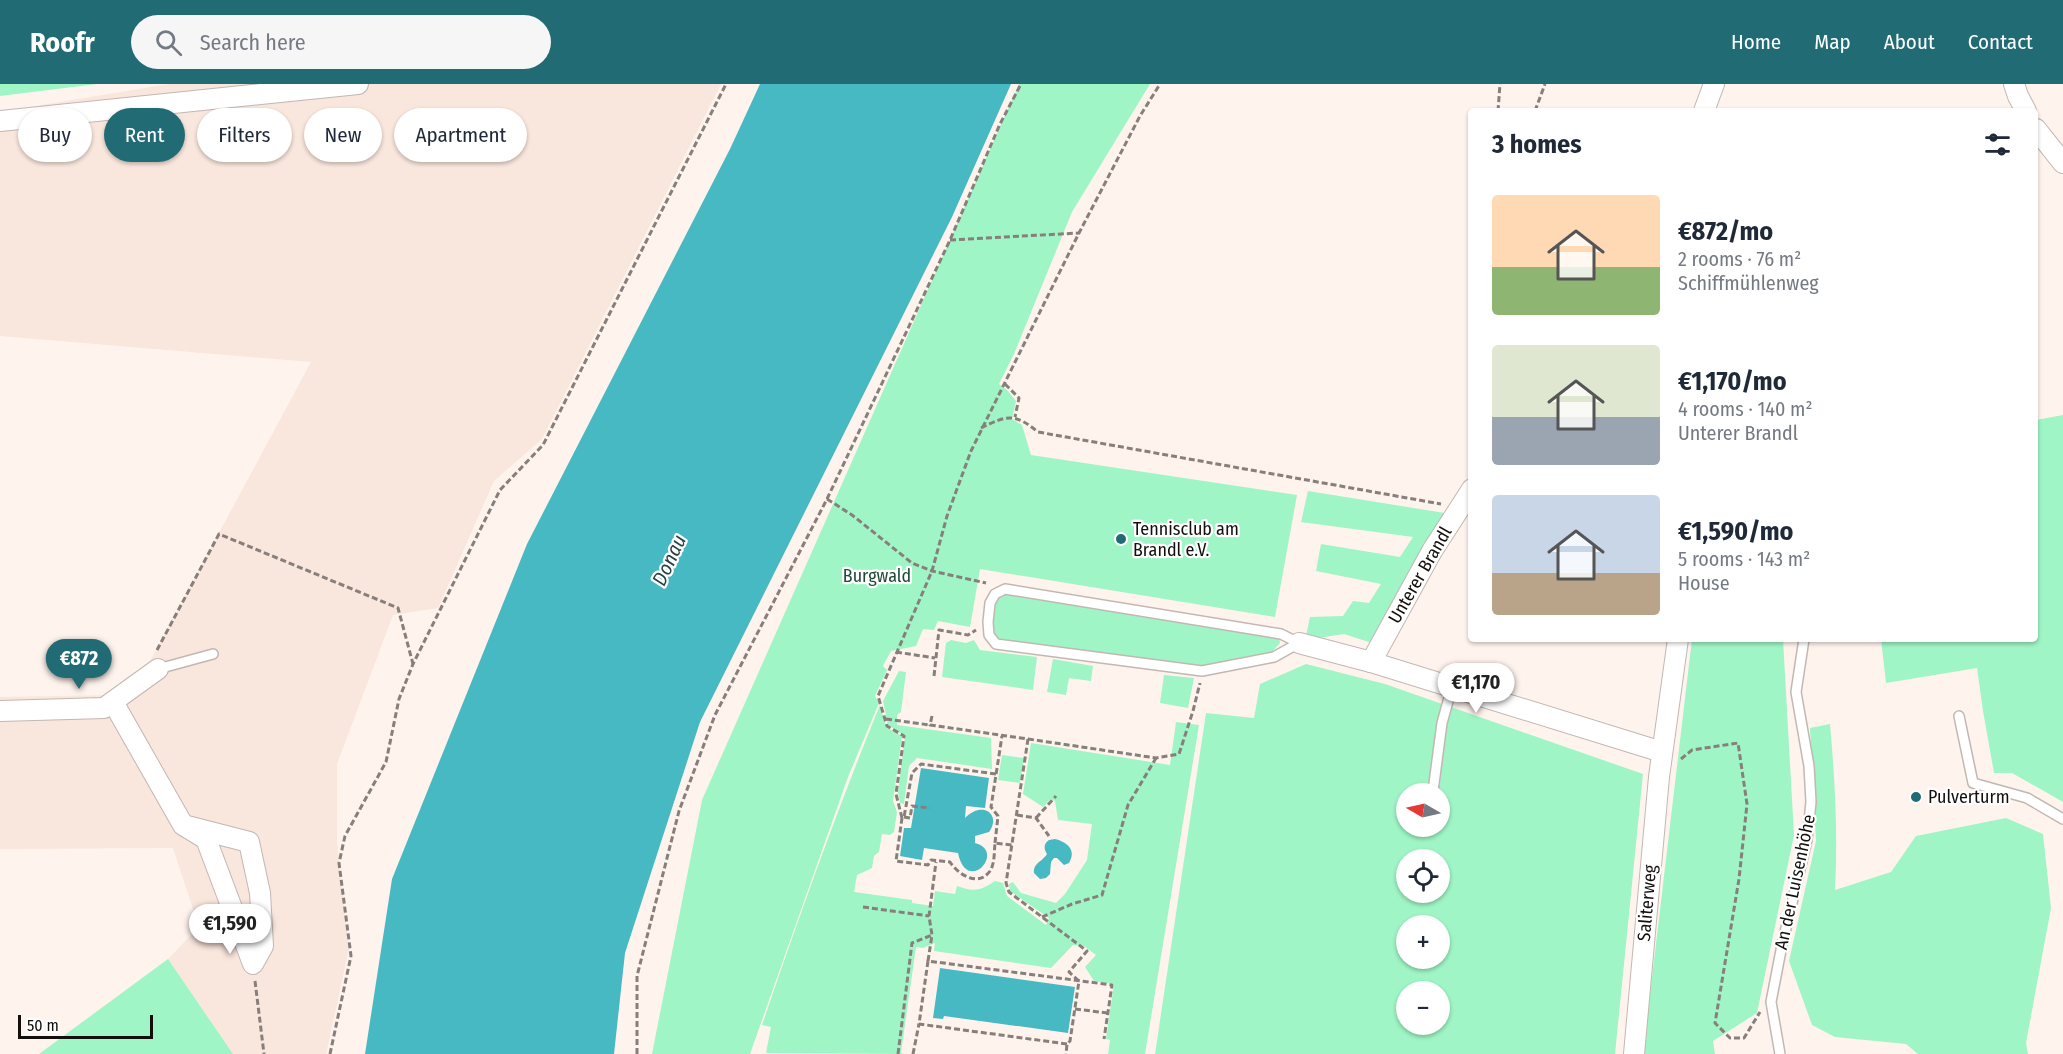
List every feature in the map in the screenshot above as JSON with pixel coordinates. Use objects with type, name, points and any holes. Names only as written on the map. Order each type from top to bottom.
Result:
[{"type":"street","points":[[0,121],[358,84]]},
{"type":"street","points":[[1705,108],[1714,84]]},
{"type":"street","points":[[2014,84],[2024,108]]},
{"type":"street","points":[[2038,132],[2063,163]]},
{"type":"street","name":"Unterer Brandl","points":[[1371,662],[1432,551],[1468,495]]},
{"type":"street","points":[[1299,643],[1371,662],[1662,752],[1678,642]]},
{"type":"street","points":[[0,711],[104,708],[158,669]]},
{"type":"street","points":[[112,702],[183,825],[206,839],[253,964]]},
{"type":"street","name":"Saliterweg","points":[[1634,1054],[1662,752]]},
{"type":"street","points":[[183,825],[249,842],[260,893],[262,946],[253,964]]},
{"type":"lane","points":[[1005,589],[1281,634],[1299,643],[1274,657],[1202,671],[996,644],[989,635],[988,622],[990,603],[995,594],[1005,589]]},
{"type":"lane","name":"An der Luisenhöhe","points":[[1780,1054],[1771,1002],[1807,840],[1811,802],[1809,766],[1796,692],[1804,642]]},
{"type":"lane","points":[[158,669],[213,654]]},
{"type":"lane","points":[[1433,783],[1442,723],[1452,687]]},
{"type":"lane","points":[[1959,716],[1973,783],[2026,798],[2063,819]]},
{"type":"path","points":[[330,1054],[351,956],[339,863],[345,836],[386,762],[399,699],[413,664],[500,490],[543,445],[726,84]]},
{"type":"path","points":[[637,1054],[637,976],[679,811],[715,715],[827,499],[950,240],[1000,124],[1021,84]]},
{"type":"path","points":[[903,818],[896,794],[904,736],[887,726],[878,696],[932,572],[947,516],[981,428],[1079,233],[1140,116],[1160,84]]},
{"type":"path","points":[[1498,108],[1500,84]]},
{"type":"path","points":[[1536,108],[1545,84]]},
{"type":"path","points":[[950,240],[1079,233]]},
{"type":"path","points":[[1004,383],[1019,398],[1015,417]]},
{"type":"path","points":[[981,428],[1001,418],[1015,417],[1024,420],[1038,432],[1460,507]]},
{"type":"path","points":[[827,499],[852,514],[912,563],[932,572],[1005,589]]},
{"type":"path","points":[[141,681],[219,534],[398,608],[413,664]]},
{"type":"path","points":[[934,676],[939,630],[969,635],[988,622]]},
{"type":"path","points":[[896,652],[935,658]]},
{"type":"path","points":[[886,719],[1156,758],[1179,753],[1193,711],[1202,671]]},
{"type":"path","points":[[930,725],[932,716]]},
{"type":"path","points":[[996,774],[921,764],[912,773],[896,861],[928,865],[931,860],[950,862],[965,878],[984,877],[990,871],[994,860],[998,816],[991,807],[1002,736]]},
{"type":"path","points":[[1028,739],[1006,883],[1009,892],[1087,951],[1069,972],[1078,981]]},
{"type":"path","points":[[1659,777],[1692,750],[1738,743],[1747,804],[1739,879],[1715,1023],[1730,1038],[1744,1038],[1765,1002],[1771,1002]]},
{"type":"path","points":[[1042,917],[1072,904],[1102,895],[1128,805],[1156,758]]},
{"type":"path","points":[[1036,818],[1056,796]]},
{"type":"path","points":[[903,818],[910,818],[912,806],[930,808]]},
{"type":"path","points":[[1017,815],[1036,818],[1049,836]]},
{"type":"path","points":[[995,843],[1012,845]]},
{"type":"path","points":[[921,1054],[914,1054],[932,935],[928,916],[937,862]]},
{"type":"path","points":[[863,907],[928,916]]},
{"type":"path","points":[[898,1054],[912,943],[932,935]]},
{"type":"path","points":[[928,961],[1112,985],[1104,1039]]},
{"type":"path","points":[[253,964],[264,1054]]},
{"type":"path","points":[[1066,1054],[1067,1044],[1070,1041],[1078,981]]},
{"type":"path","points":[[1075,1009],[1108,1013]]},
{"type":"path","points":[[919,1024],[1067,1044]]},
{"type":"shaded area","points":[[169,84],[721,84],[542,439],[494,481],[438,608],[393,615],[337,764],[337,842],[349,949],[326,1054],[233,1054],[168,959],[199,927],[173,848],[0,849],[0,697],[117,695],[142,676],[311,362],[0,336],[0,112],[18,109],[18,162],[92,162],[92,108],[24,108]]},
{"type":"green space","points":[[0,84],[97,84],[0,96]]},
{"type":"green space","name":"Burgwald","points":[[1019,84],[1150,84],[1072,212],[1014,354],[999,384],[1016,401],[1012,419],[1022,425],[1031,455],[1297,495],[1275,617],[980,569],[970,627],[938,621],[934,630],[923,629],[916,646],[891,651],[883,666],[887,670],[875,696],[879,703],[848,777],[750,1054],[652,1054],[702,800]]},
{"type":"green space","points":[[2063,415],[2063,802],[2012,773],[1994,773],[1977,668],[1886,683],[1881,642],[2038,642],[2038,420]]},
{"type":"green space","points":[[1308,491],[1451,514],[1375,644],[1344,634],[1305,640],[1310,617],[1343,616],[1353,601],[1369,603],[1381,584],[1316,571],[1321,544],[1400,557],[1413,537],[1301,522]]},
{"type":"green space","points":[[1006,593],[1279,636],[1280,643],[1271,653],[1202,668],[998,640],[992,628],[996,600]]},
{"type":"green space","points":[[951,640],[966,643],[974,640],[980,650],[1037,657],[1033,690],[942,677],[946,643]]},
{"type":"green space","points":[[1692,642],[1783,642],[1794,835],[1757,1013],[1713,1041],[1715,1054],[1643,1054]]},
{"type":"green space","points":[[1053,659],[1093,666],[1091,681],[1069,678],[1066,695],[1047,692]]},
{"type":"green space","points":[[1306,664],[1385,684],[1643,774],[1615,1054],[1155,1054],[1206,713],[1254,718],[1260,684]]},
{"type":"green space","points":[[899,671],[906,672],[897,725],[991,738],[992,769],[917,758],[909,766],[904,804],[900,803],[898,792],[905,736],[888,725],[883,701]]},
{"type":"green space","points":[[1164,675],[1194,678],[1188,708],[1160,703]]},
{"type":"green space","points":[[880,705],[886,727],[902,736],[893,801],[897,812],[894,832],[890,835],[882,834],[879,852],[874,856],[872,868],[857,875],[854,892],[912,900],[912,903],[933,906],[935,891],[955,894],[957,886],[977,890],[995,881],[1003,883],[1007,896],[1046,925],[1049,918],[1010,891],[1009,884],[1013,882],[1021,893],[1056,903],[1065,894],[1087,860],[1092,824],[1058,820],[1055,801],[1051,799],[1043,807],[1023,794],[1031,743],[1170,765],[1176,722],[1199,725],[1145,1054],[1108,1054],[1110,1040],[1106,1039],[1114,984],[1094,981],[1085,967],[1096,955],[1084,946],[1073,945],[1051,968],[934,951],[935,943],[923,948],[916,947],[901,1053],[904,1054],[766,1053],[771,1027],[762,1025],[819,864]]},
{"type":"green space","points":[[1830,724],[1836,807],[1835,890],[1891,872],[1916,836],[2006,818],[2043,834],[2051,908],[2026,1043],[2028,1054],[1918,1054],[1906,1044],[1835,1037],[1812,1025],[1789,961],[1816,841],[1810,728]]},
{"type":"green space","points":[[1002,755],[1024,758],[1020,783],[998,780]]},
{"type":"green space","points":[[168,959],[233,1054],[39,1054]]},
{"type":"water","name":"Donau","points":[[760,84],[1011,84],[952,217],[700,722],[625,953],[614,1054],[365,1054],[392,879],[527,544],[730,149]]},
{"type":"water","points":[[921,768],[989,778],[985,808],[966,806],[965,818],[971,813],[983,810],[992,815],[993,820],[989,832],[975,836],[975,843],[984,847],[987,854],[986,861],[976,871],[969,871],[963,865],[958,853],[924,848],[922,860],[900,856],[904,828],[911,828]]},
{"type":"water","points":[[1055,839],[1070,847],[1071,858],[1069,863],[1064,865],[1054,858],[1051,862],[1050,874],[1040,879],[1034,873],[1035,867],[1047,854],[1046,843]]},
{"type":"water","points":[[940,968],[1075,987],[1068,1033],[944,1016],[943,1019],[933,1018]]},
{"type":"place","name":"Tennisclub am Brandl e.V.","points":[[1121,539]]},
{"type":"place","name":"Pulverturm","points":[[1916,797]]}]
